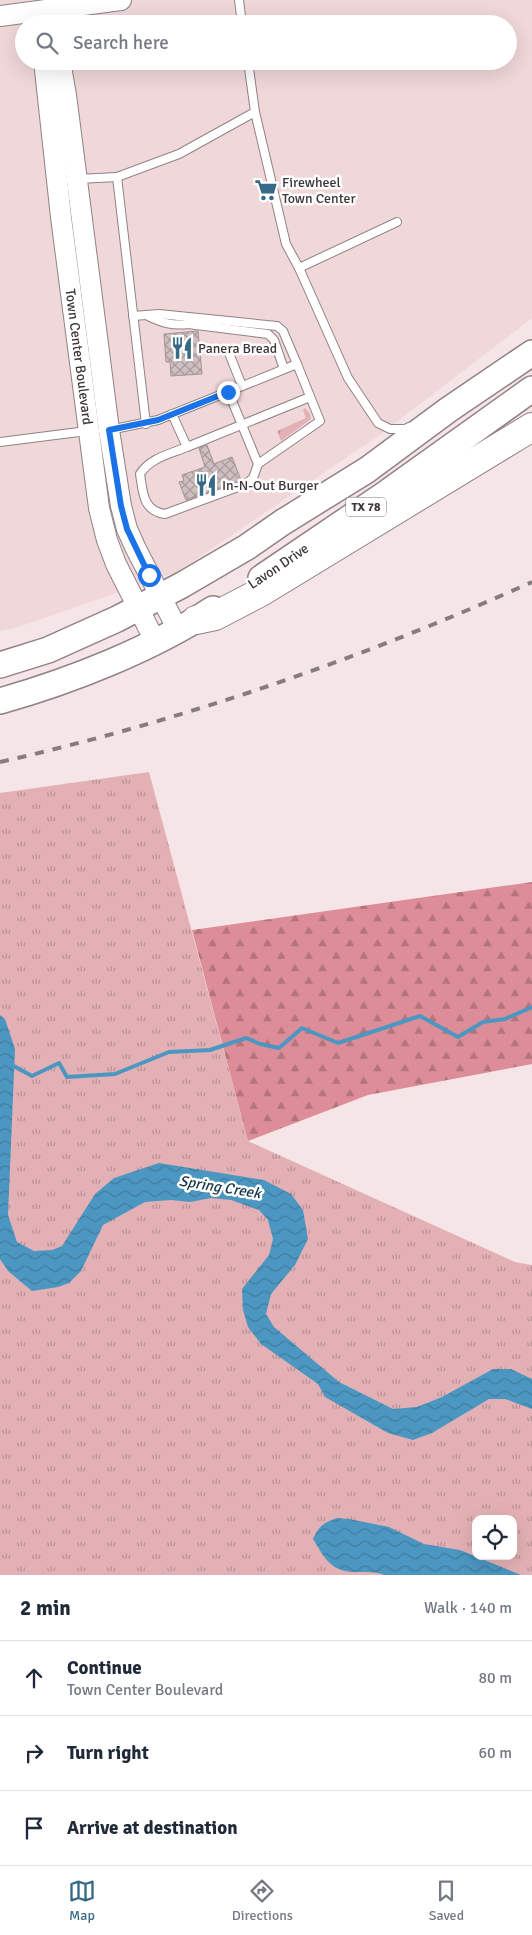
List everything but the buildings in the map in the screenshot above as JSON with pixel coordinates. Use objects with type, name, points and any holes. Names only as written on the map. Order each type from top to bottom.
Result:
[{"type":"highway","points":[[187,625],[214,616],[261,592],[532,427]]},
{"type":"main road","name":"TX 78","points":[[0,665],[48,650],[150,603],[248,547],[283,522],[367,470],[470,395],[532,353]]},
{"type":"main road","name":"Lavon Drive","points":[[0,701],[33,692],[95,668],[187,625],[388,492],[532,389]]},
{"type":"street","points":[[63,15],[121,0]]},
{"type":"street","points":[[0,16],[15,17]]},
{"type":"street","name":"Town Center Boulevard","points":[[45,70],[60,217],[98,431],[150,603],[155,641]]},
{"type":"street","name":"Town Center Boulevard","points":[[62,70],[77,179],[98,431]]},
{"type":"street","name":"Town Center Boulevard","points":[[150,603],[187,625]]},
{"type":"lane","points":[[239,0],[241,15]]},
{"type":"lane","points":[[249,70],[255,112],[286,244],[299,268],[348,378],[378,423],[390,429],[405,429],[470,395]]},
{"type":"lane","points":[[77,179],[117,177],[179,154],[255,112]]},
{"type":"lane","points":[[117,177],[146,424]]},
{"type":"lane","points":[[299,268],[397,222]]},
{"type":"lane","points":[[132,316],[159,314],[277,326],[283,331],[320,421],[258,464],[253,478],[246,484],[165,514],[156,513],[149,507],[143,492],[140,474],[151,462],[310,397]]},
{"type":"lane","points":[[148,316],[162,323],[264,332],[274,340],[284,369]]},
{"type":"lane","points":[[229,352],[242,386]]},
{"type":"lane","points":[[0,442],[146,424],[297,364]]},
{"type":"lane","points":[[228,392],[258,464]]},
{"type":"lane","points":[[172,414],[187,447]]},
{"type":"shaded area","name":"Firewheel Town Center","points":[[0,0],[532,0],[532,318],[377,437],[177,572],[15,628],[0,631]]},
{"type":"green space","points":[[305,408],[310,414],[311,419],[281,441],[277,431],[306,418],[303,410]]},
{"type":"green space","points":[[149,772],[248,1141],[515,1262],[532,1265],[532,1575],[0,1575],[0,793]]},
{"type":"green space","points":[[532,882],[532,1064],[368,1095],[248,1141],[192,930]]},
{"type":"water","name":"Spring Creek","points":[[0,1015],[5,1019],[15,1049],[8,1215],[17,1242],[34,1251],[52,1250],[62,1246],[95,1194],[114,1178],[159,1163],[264,1180],[291,1194],[303,1210],[308,1239],[295,1265],[271,1294],[266,1314],[274,1327],[339,1382],[393,1409],[417,1407],[442,1397],[493,1369],[511,1369],[532,1379],[532,1409],[505,1399],[489,1399],[432,1433],[413,1440],[388,1433],[325,1397],[318,1384],[261,1344],[248,1327],[243,1310],[242,1289],[269,1255],[273,1239],[268,1220],[259,1210],[231,1200],[211,1198],[190,1202],[171,1200],[145,1202],[103,1225],[81,1271],[69,1283],[58,1287],[32,1291],[8,1271],[0,1259]]},
{"type":"water","points":[[337,1518],[349,1519],[389,1527],[424,1544],[460,1550],[472,1555],[472,1560],[484,1560],[521,1575],[384,1575],[373,1572],[343,1570],[331,1565],[313,1539],[322,1525]]},
{"type":"waterway","points":[[10,1064],[32,1076],[59,1063],[67,1077],[115,1074],[169,1052],[210,1050],[246,1038],[260,1044],[279,1048],[302,1028],[338,1043],[420,1016],[458,1037],[483,1022],[505,1019],[532,1007]]},
{"type":"railway","points":[[0,762],[136,727],[271,685],[403,636],[532,582]]},
{"type":"place","name":"Firewheel Town Center","points":[[266,190]]},
{"type":"place","name":"Panera Bread","points":[[182,348]]},
{"type":"place","name":"In-N-Out Burger","points":[[206,485]]},
{"type":"route","points":[[149,575],[127,529],[121,506],[109,430],[146,424],[228,392]]}]
